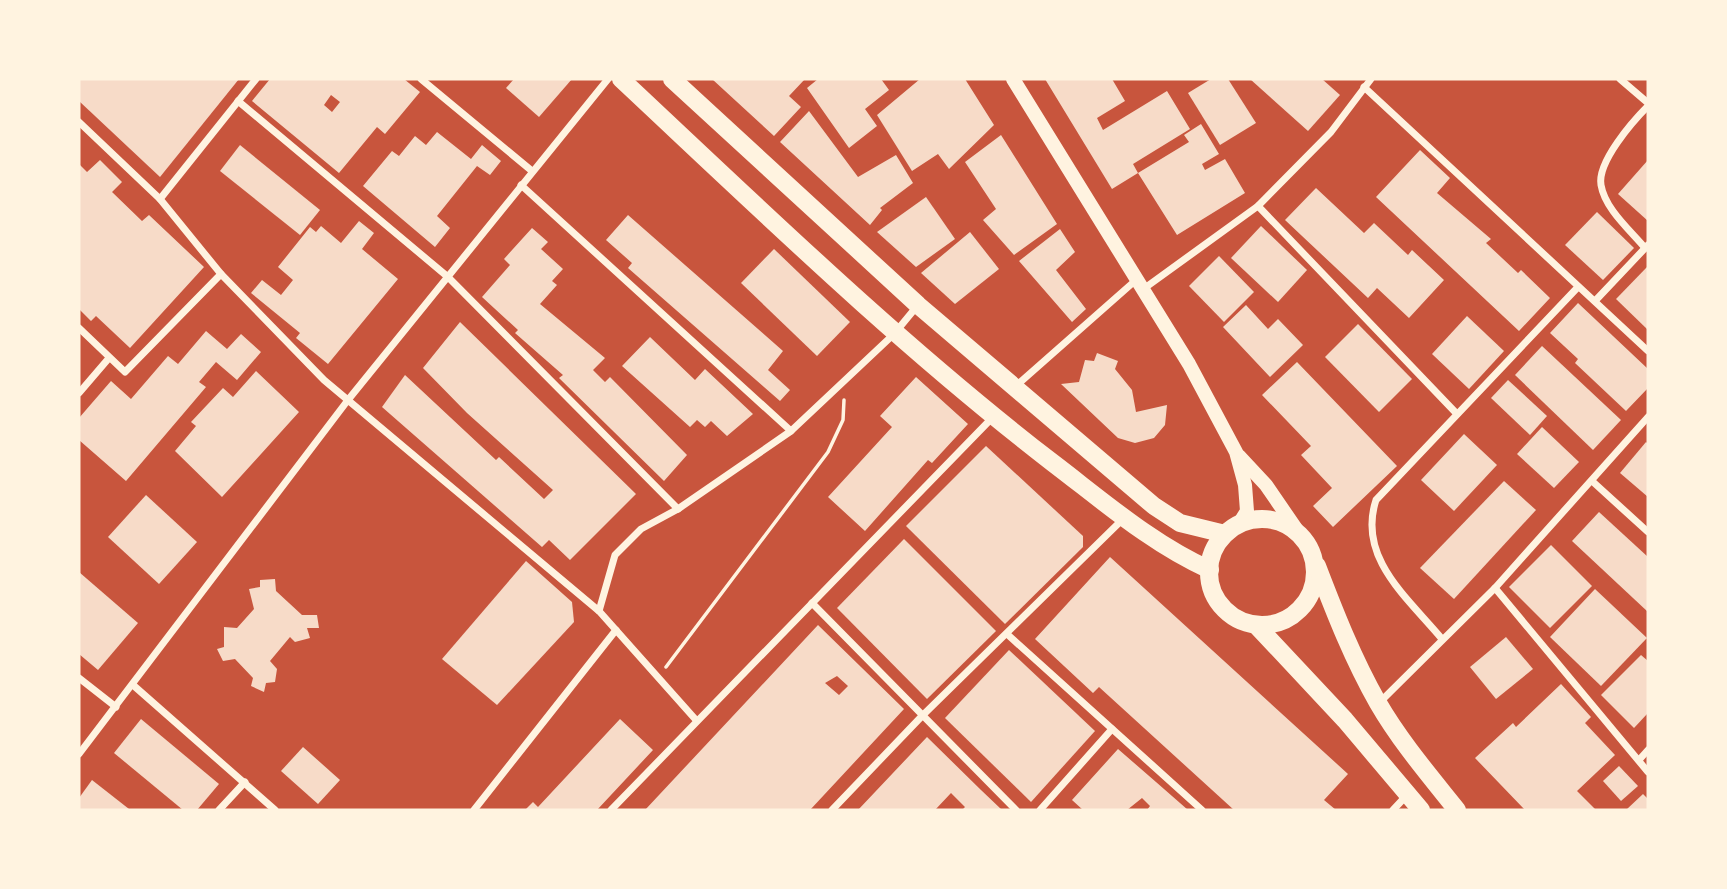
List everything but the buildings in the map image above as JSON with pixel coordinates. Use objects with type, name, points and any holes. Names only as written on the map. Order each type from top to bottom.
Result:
[{"type":"main road","points":[[621,79],[894,334],[993,417],[1174,554],[1210,570]]},
{"type":"main road","points":[[671,79],[918,305],[1154,506],[1180,523],[1232,529],[1255,519],[1272,520],[1288,525],[1301,536]]},
{"type":"main road","points":[[1013,79],[1189,364],[1236,452],[1245,485],[1247,511],[1212,557],[1210,570],[1213,590],[1223,607],[1238,619],[1256,625],[1277,623],[1295,614],[1309,598],[1315,579],[1314,559]]},
{"type":"main road","points":[[1236,452],[1266,485],[1301,536],[1314,559],[1346,640],[1378,703],[1408,750],[1457,810]]},
{"type":"main road","points":[[1256,625],[1345,720],[1420,810]]},
{"type":"street","points":[[160,200],[256,79]]},
{"type":"street","points":[[421,79],[532,171]]},
{"type":"street","points":[[79,754],[348,400],[608,79]]},
{"type":"street","points":[[1014,387],[1139,285],[1258,206],[1331,132],[1371,79]]},
{"type":"street","points":[[1595,301],[1647,246],[1607,202],[1600,184],[1603,170],[1627,128],[1648,104],[1620,79]]},
{"type":"street","points":[[1364,86],[1648,351]]},
{"type":"street","points":[[238,101],[448,277],[678,509]]},
{"type":"street","points":[[79,122],[160,200],[221,274],[324,380],[599,611],[695,720]]},
{"type":"street","points":[[521,185],[791,431]]},
{"type":"street","points":[[1258,206],[1457,414]]},
{"type":"street","points":[[79,328],[125,372],[221,274]]},
{"type":"street","points":[[1442,639],[1378,561],[1370,520],[1382,493],[1578,287]]},
{"type":"street","points":[[599,611],[615,555],[641,529],[678,509],[791,431],[894,334],[918,305]]},
{"type":"street","points":[[79,393],[109,358]]},
{"type":"street","points":[[611,810],[695,720],[993,417]]},
{"type":"street","points":[[1378,703],[1495,589],[1648,418]]},
{"type":"street","points":[[1592,481],[1648,531]]},
{"type":"street","points":[[832,810],[922,716],[1125,518]]},
{"type":"street","points":[[1495,589],[1648,772]]},
{"type":"street","points":[[812,603],[1016,810]]},
{"type":"street","points":[[474,810],[616,630]]},
{"type":"street","points":[[1007,634],[1202,810]]},
{"type":"street","points":[[79,678],[116,707]]},
{"type":"street","points":[[133,685],[275,810]]},
{"type":"street","points":[[1040,810],[1112,729]]},
{"type":"street","points":[[1639,760],[1648,750]]},
{"type":"street","points":[[219,810],[245,782]]},
{"type":"street","points":[[1393,810],[1408,795]]},
{"type":"path","points":[[658,677],[828,452],[844,420],[845,382]]}]
